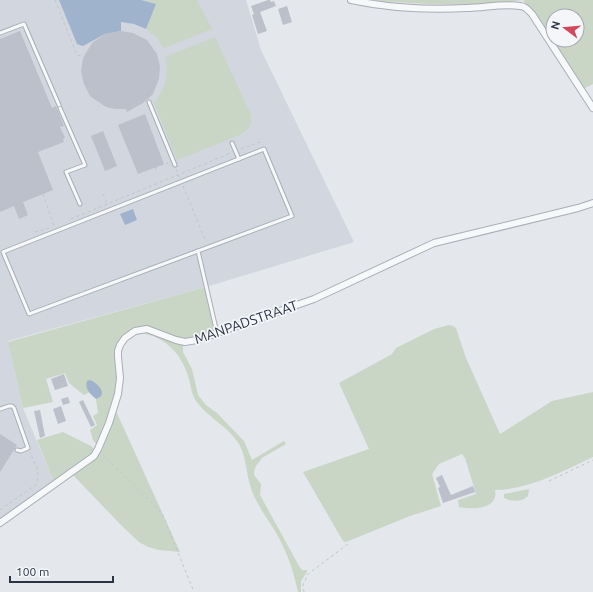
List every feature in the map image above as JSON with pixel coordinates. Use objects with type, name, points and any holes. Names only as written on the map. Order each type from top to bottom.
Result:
[{"type":"street","points":[[351,0],[377,4],[441,9],[509,5],[523,6],[532,14],[593,108]]},
{"type":"street","name":"MANPADSTRAAT","points":[[0,523],[94,456],[109,423],[118,394],[120,378],[118,351],[125,338],[135,331],[152,330],[185,342],[197,340],[314,299],[434,243],[593,203]]},
{"type":"lane","points":[[0,33],[24,24],[85,165],[66,172],[80,204]]},
{"type":"lane","points":[[149,102],[175,165]]},
{"type":"lane","points":[[232,143],[239,159]]},
{"type":"lane","points":[[263,149],[292,216],[29,314],[3,252],[263,149]]},
{"type":"lane","points":[[198,251],[217,333]]},
{"type":"lane","points":[[0,409],[12,406],[28,448],[21,451],[18,450]]},
{"type":"path","points":[[54,0],[77,55],[81,56]]},
{"type":"path","points":[[67,221],[260,142],[263,149]]},
{"type":"path","points":[[157,172],[155,168],[173,161]]},
{"type":"path","points":[[175,165],[208,247]]},
{"type":"path","points":[[34,232],[54,226],[43,194]]},
{"type":"path","points":[[103,194],[107,204]]},
{"type":"path","points":[[0,510],[37,484],[38,471],[28,448]]},
{"type":"path","points":[[98,450],[162,514],[194,592]]},
{"type":"path","points":[[550,481],[593,460]]},
{"type":"path","points":[[304,592],[303,585],[308,574],[348,544]]},
{"type":"shaded area","points":[[0,0],[246,0],[261,50],[354,242],[206,287],[8,341],[23,408],[54,482],[0,519]]},
{"type":"green space","points":[[141,0],[197,0],[212,29],[164,48],[157,38],[146,29],[156,4]]},
{"type":"green space","points":[[370,0],[523,0],[466,5]]},
{"type":"green space","points":[[523,0],[593,0],[593,84],[583,89],[556,48],[585,48],[585,8],[545,8],[545,32]]},
{"type":"green space","points":[[215,37],[251,115],[251,124],[242,134],[177,160],[154,103],[166,81],[167,69],[165,57]]},
{"type":"green space","points":[[206,287],[217,330],[188,339],[179,339],[145,327],[119,343],[116,395],[111,413],[98,443],[96,444],[93,440],[90,430],[97,425],[93,416],[98,413],[96,399],[100,398],[87,390],[90,392],[84,395],[69,383],[65,373],[46,379],[53,402],[23,408],[8,342]]},
{"type":"green space","points":[[449,325],[456,328],[466,358],[500,434],[552,401],[593,392],[593,457],[546,479],[521,487],[495,490],[493,501],[484,507],[465,508],[459,507],[458,500],[476,494],[465,458],[462,454],[439,464],[432,474],[441,506],[410,516],[346,542],[343,541],[303,472],[369,449],[339,383],[392,354],[396,348],[434,329]]},
{"type":"green space","points":[[146,332],[183,344],[183,352],[192,369],[198,395],[206,405],[217,413],[244,441],[252,460],[284,441],[286,444],[262,458],[256,466],[254,475],[261,484],[260,495],[299,566],[302,570],[307,570],[301,581],[301,592],[298,592],[295,578],[282,544],[252,492],[243,454],[239,444],[229,432],[196,401],[182,361],[172,349],[160,339],[145,334]]},
{"type":"green space","points":[[116,411],[180,552],[159,550],[148,547],[139,542],[73,475],[96,459],[103,446]]},
{"type":"green space","points":[[63,432],[91,446],[95,450],[90,456],[54,482],[37,440]]},
{"type":"green space","points":[[529,489],[528,496],[522,499],[513,501],[504,498],[504,494]]},
{"type":"water","points":[[59,0],[141,0],[156,4],[146,29],[134,24],[121,22],[121,31],[105,34],[83,46],[77,44]]},
{"type":"water","points":[[133,209],[137,220],[125,225],[120,214]]},
{"type":"water","points":[[90,380],[99,386],[102,392],[102,395],[96,399],[86,386],[87,381]]},
{"type":"building","points":[[268,0],[271,2],[274,1],[276,6],[260,12],[267,31],[258,34],[252,15],[254,14],[251,6]]},
{"type":"building","points":[[287,6],[292,22],[283,25],[278,9]]},
{"type":"building","points":[[20,31],[52,108],[56,106],[64,126],[60,127],[65,138],[63,139],[64,142],[38,152],[53,190],[23,202],[28,215],[19,219],[14,206],[0,212],[0,39]]},
{"type":"building","points":[[121,31],[133,33],[147,40],[157,54],[160,66],[159,79],[153,94],[143,103],[127,112],[126,109],[106,107],[90,96],[84,84],[81,71],[83,58],[92,43],[105,34]]},
{"type":"building","points":[[145,114],[164,164],[138,174],[118,125]]},
{"type":"building","points":[[103,131],[117,166],[105,171],[91,136]]},
{"type":"building","points":[[64,374],[68,386],[55,390],[51,379]]},
{"type":"building","points":[[68,397],[70,403],[63,405],[61,399]]},
{"type":"building","points":[[83,400],[95,425],[91,427],[79,402]]},
{"type":"building","points":[[61,406],[66,421],[58,424],[53,409]]},
{"type":"building","points":[[40,410],[45,436],[40,438],[34,411]]},
{"type":"building","points":[[0,434],[17,445],[0,472]]},
{"type":"building","points":[[442,475],[451,495],[473,486],[475,492],[443,503],[438,488],[440,487],[436,478]]}]
